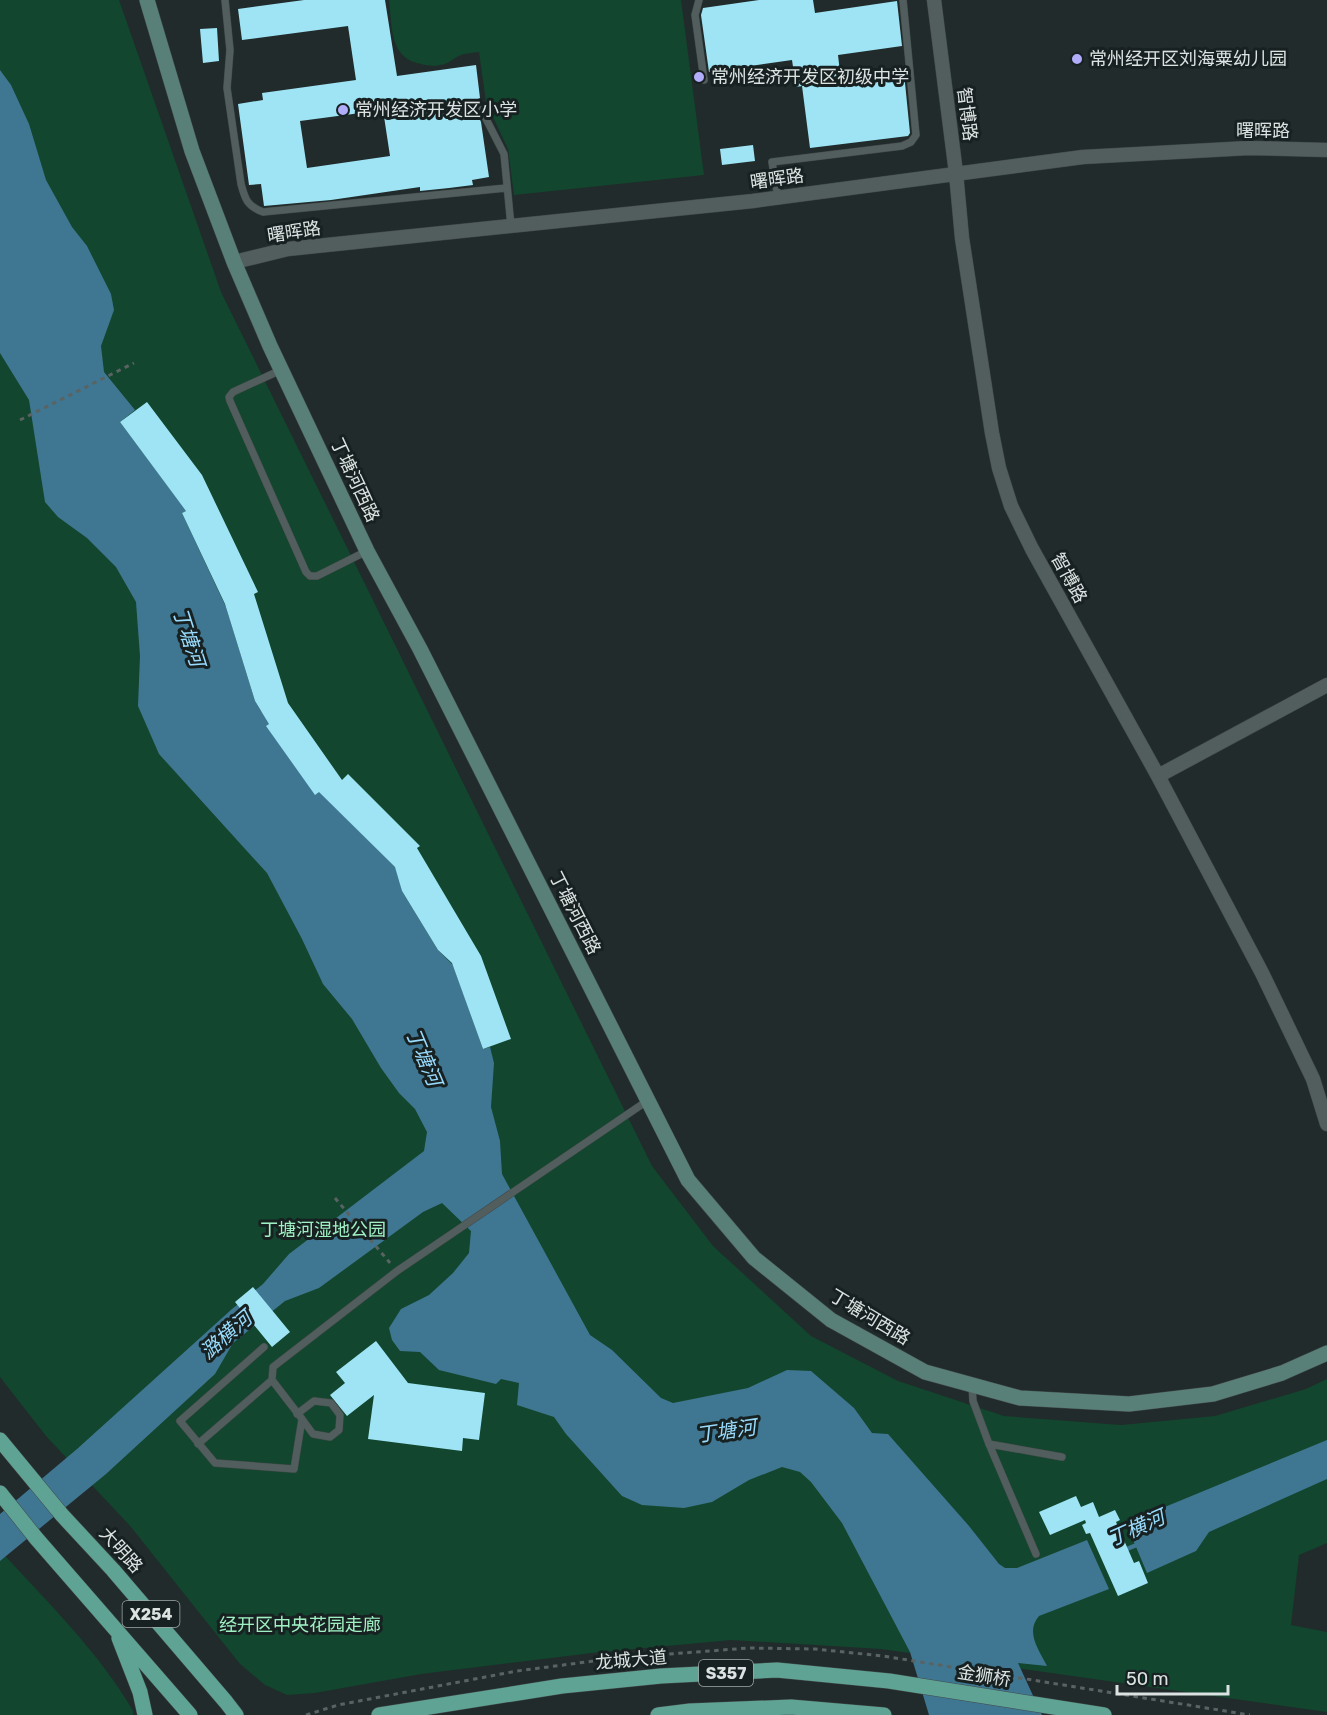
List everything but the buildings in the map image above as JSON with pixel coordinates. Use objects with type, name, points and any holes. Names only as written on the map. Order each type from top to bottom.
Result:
[{"type":"main road","name":"大明路","points":[[0,1440],[236,1715]]},
{"type":"main road","name":"X254","points":[[3,1497],[190,1715]]},
{"type":"main road","points":[[114,1627],[140,1692],[145,1715]]},
{"type":"main road","name":"龙城大道","points":[[379,1715],[562,1686],[661,1676],[777,1670],[889,1680]]},
{"type":"main road","name":"金狮桥","points":[[889,1680],[1104,1715]]},
{"type":"main road","name":"S357","points":[[658,1715],[690,1711],[791,1707],[884,1715]]},
{"type":"street","name":"丁塘河西路","points":[[147,0],[192,151],[234,262],[367,551],[425,659],[688,1180],[754,1258],[831,1320],[925,1372],[1020,1398],[1130,1404],[1213,1394],[1282,1373],[1327,1353]]},
{"type":"street","name":"智博路","points":[[934,0],[962,238],[992,433],[999,468],[1011,506],[1032,549],[1158,776],[1262,973],[1313,1078],[1327,1124]]},
{"type":"street","name":"曙晖路","points":[[234,262],[288,249],[777,198],[1083,157],[1249,148],[1327,150]]},
{"type":"street","points":[[1158,776],[1327,685]]},
{"type":"lane","points":[[225,0],[230,51],[227,88],[241,184],[244,197],[252,208],[263,212],[506,188]]},
{"type":"lane","points":[[699,0],[695,15],[704,80]]},
{"type":"lane","points":[[777,198],[772,162],[902,146],[911,142],[916,135],[903,0]]},
{"type":"lane","points":[[466,106],[473,105],[481,109],[504,154],[511,226]]},
{"type":"lane","points":[[282,370],[234,392],[229,397],[306,573],[310,576],[317,576],[367,551]]},
{"type":"lane","points":[[264,1347],[180,1421],[215,1463],[294,1469],[299,1417],[314,1401],[331,1403],[339,1415],[339,1430],[330,1437],[313,1434],[299,1417],[272,1380],[273,1367],[397,1271],[647,1101]]},
{"type":"lane","points":[[198,1444],[272,1380]]},
{"type":"lane","points":[[972,1384],[973,1401],[989,1444],[1036,1554]]},
{"type":"lane","points":[[989,1444],[1062,1457]]},
{"type":"path","points":[[20,420],[134,363]]},
{"type":"path","points":[[335,1198],[397,1271]]},
{"type":"path","points":[[883,1656],[1250,1715]]},
{"type":"green space","name":"丁塘河湿地公园","points":[[0,0],[119,0],[221,292],[652,1166],[713,1246],[811,1336],[898,1381],[1004,1416],[1121,1425],[1215,1416],[1306,1389],[1327,1379],[1327,1543],[1299,1555],[1291,1625],[1327,1632],[1327,1712],[881,1649],[731,1640],[592,1653],[421,1674],[315,1693],[287,1695],[265,1685],[240,1664],[131,1527],[46,1436],[0,1377]]},
{"type":"green space","points":[[389,0],[681,0],[704,175],[514,195],[508,149],[486,102],[479,52],[463,54],[437,66],[408,59],[401,53],[394,38]]},
{"type":"green space","points":[[0,1550],[105,1668],[120,1689],[133,1715],[0,1715]]},
{"type":"water","points":[[0,70],[11,85],[29,124],[46,180],[72,227],[87,246],[111,294],[114,310],[101,346],[104,372],[135,410],[120,422],[179,501],[192,508],[182,513],[226,607],[255,701],[261,711],[279,717],[267,726],[325,797],[397,869],[402,891],[438,950],[453,965],[483,1049],[490,1047],[494,1063],[491,1107],[500,1141],[502,1174],[590,1335],[612,1350],[661,1398],[673,1403],[748,1388],[787,1370],[811,1371],[854,1408],[872,1433],[888,1434],[969,1526],[999,1564],[1005,1568],[1017,1568],[1087,1540],[1109,1589],[1039,1616],[1033,1628],[1033,1635],[1047,1666],[1018,1663],[1042,1715],[929,1715],[910,1652],[842,1523],[811,1482],[800,1472],[782,1467],[749,1480],[712,1502],[684,1508],[642,1505],[622,1496],[566,1434],[554,1417],[517,1405],[519,1383],[501,1379],[496,1384],[439,1370],[420,1352],[400,1351],[392,1340],[389,1328],[401,1309],[429,1295],[453,1273],[469,1253],[471,1231],[442,1203],[423,1212],[319,1288],[285,1301],[233,1343],[215,1374],[106,1474],[0,1561],[0,1514],[263,1284],[289,1254],[424,1151],[427,1132],[415,1109],[399,1093],[381,1068],[352,1019],[323,984],[267,873],[159,754],[138,706],[140,656],[136,602],[116,567],[87,538],[58,517],[45,502],[29,400],[0,353]]},
{"type":"water","points":[[1327,1440],[1327,1479],[1209,1532],[1196,1551],[1147,1573],[1126,1523]]},
{"type":"waterway","name":"丁横河","points":[[1122,1551],[1139,1544]]},
{"type":"place","name":"常州经开区刘海粟幼儿园","points":[[1077,59]]},
{"type":"place","name":"常州经济开发区初级中学","points":[[699,77]]},
{"type":"place","name":"常州经济开发区小学","points":[[343,110]]},
{"type":"water label","name":"丁塘河","points":[[189,637]]},
{"type":"water label","name":"丁塘河","points":[[424,1057]]},
{"type":"water label","name":"潞横河","points":[[226,1335]]},
{"type":"water label","name":"丁塘河","points":[[726,1431]]},
{"type":"park label","name":"经开区中央花园走廊","points":[[300,1625]]}]
